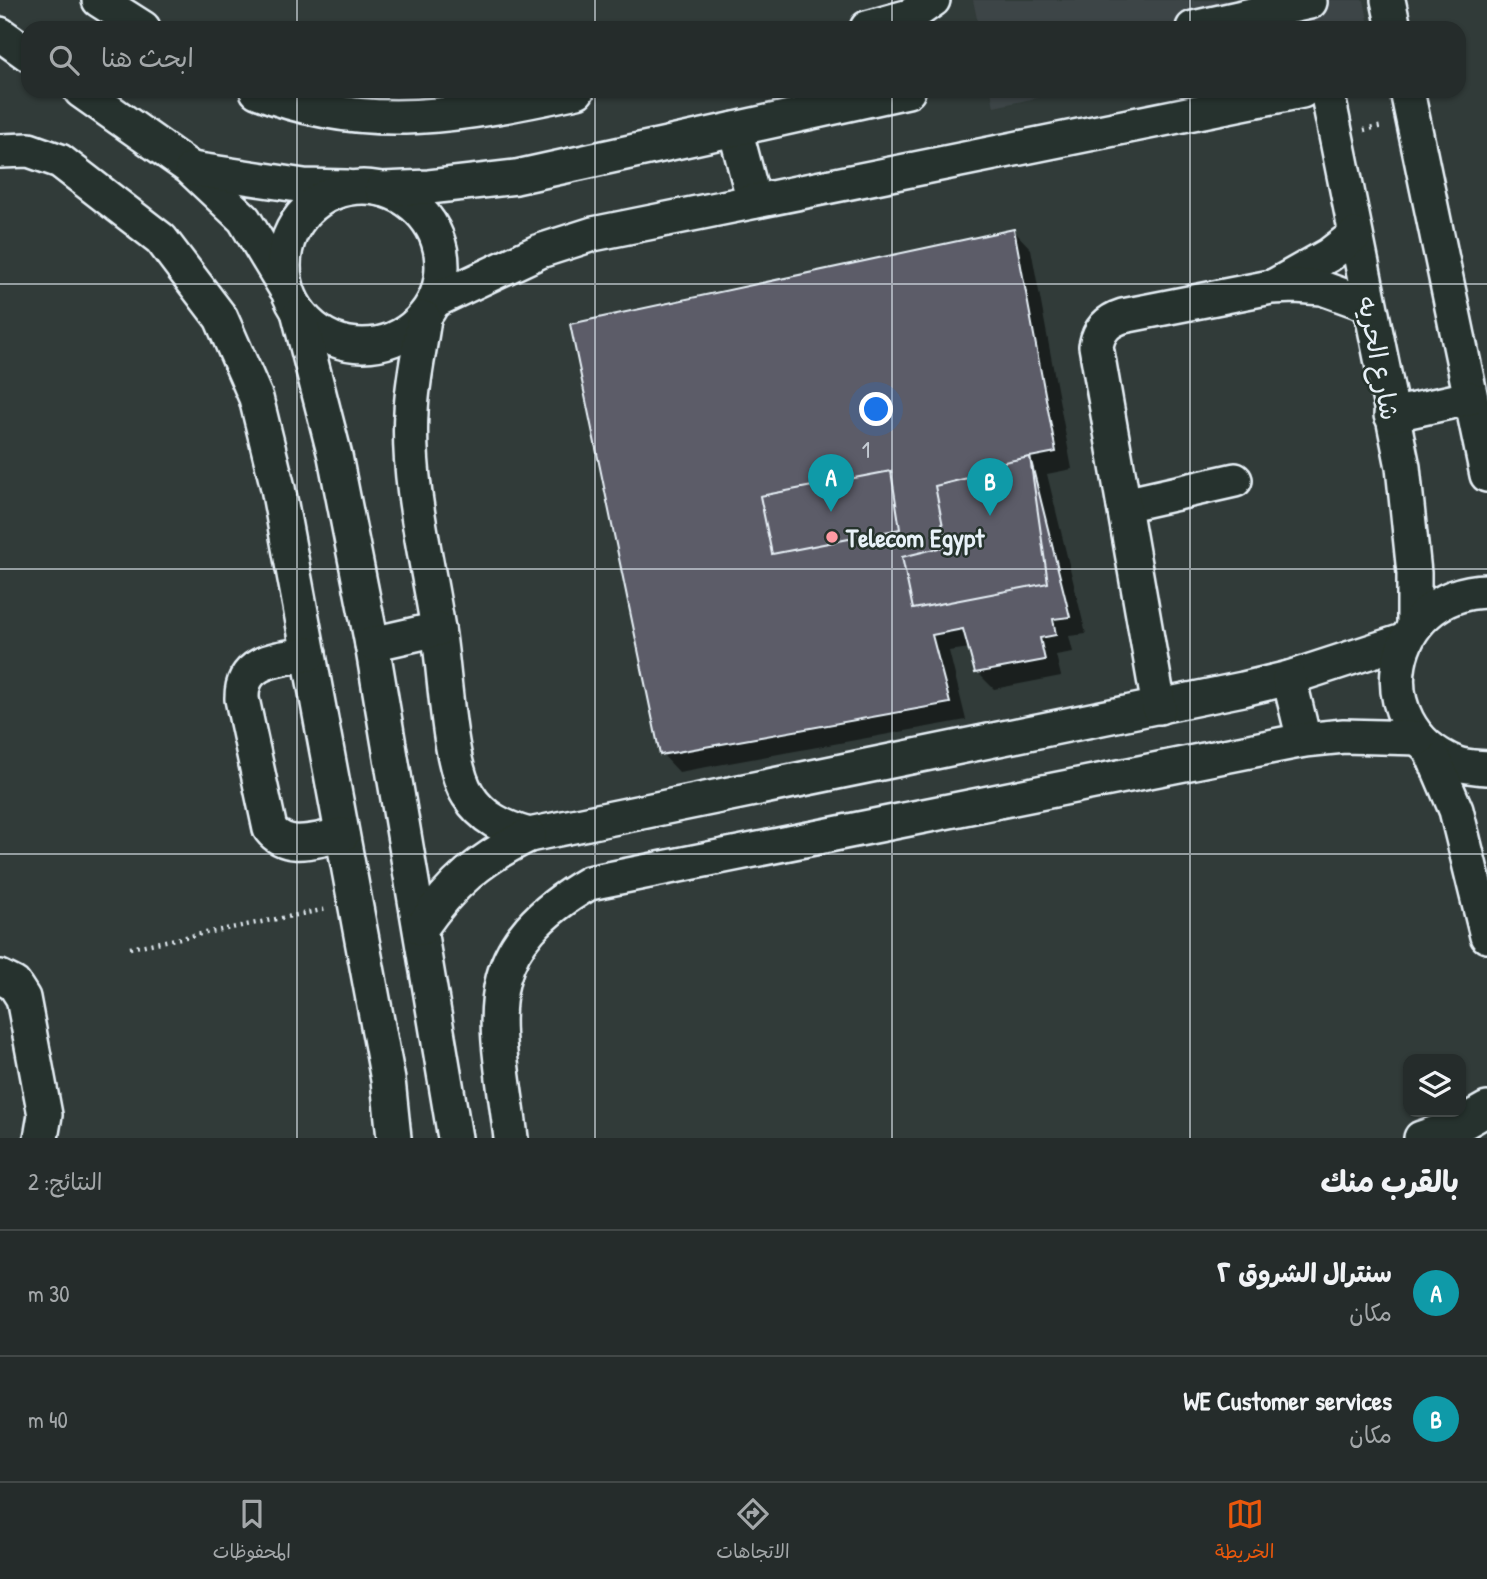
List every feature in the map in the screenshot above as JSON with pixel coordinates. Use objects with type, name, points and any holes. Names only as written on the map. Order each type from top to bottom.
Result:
[{"type":"street","points":[[99,0],[132,21]]},
{"type":"street","points":[[892,21],[910,16],[933,0]]},
{"type":"street","points":[[1388,0],[1392,21]]},
{"type":"street","points":[[1239,21],[1311,10]]},
{"type":"street","points":[[0,34],[21,49]]},
{"type":"street","points":[[91,98],[190,168],[244,219],[292,302],[320,334],[346,345],[375,346],[402,336],[430,309],[540,251],[593,234],[1267,98]]},
{"type":"street","points":[[278,98],[343,115],[420,118],[458,116],[544,98]]},
{"type":"street","points":[[190,168],[304,186],[429,187],[516,177],[876,98]]},
{"type":"street","name":"شارع الحريه","points":[[1328,98],[1410,520],[1410,633],[1397,665],[1397,691],[1404,716],[1424,744]]},
{"type":"street","points":[[1409,106],[1487,475]]},
{"type":"street","points":[[735,129],[754,201]]},
{"type":"street","points":[[0,151],[29,150],[50,158],[90,182],[161,239],[221,318],[256,398],[278,488],[309,654],[388,1080],[394,1138]]},
{"type":"street","points":[[455,1138],[372,644],[335,456],[282,261],[289,234],[304,211],[327,195],[368,188],[408,200],[428,220],[440,245],[443,272],[430,309],[411,412],[416,501],[438,629],[458,772],[467,795],[484,814],[505,828],[529,835]]},
{"type":"street","points":[[1271,287],[1320,261],[1355,235]]},
{"type":"street","points":[[1159,707],[1096,346],[1101,330],[1123,316],[1271,287],[1322,288],[1369,305]]},
{"type":"street","points":[[1391,415],[1469,398]]},
{"type":"street","points":[[1124,505],[1236,481]]},
{"type":"street","points":[[421,928],[442,898],[467,872],[496,851],[529,835],[1159,707],[1289,678],[1410,633],[1434,607],[1458,595],[1487,591]]},
{"type":"street","points":[[372,644],[438,629]]},
{"type":"street","points":[[309,654],[256,666],[244,680],[242,699],[270,829],[275,836],[291,844],[342,835]]},
{"type":"street","points":[[1289,678],[1304,740]]},
{"type":"street","points":[[510,1138],[496,1008],[505,968],[525,933],[554,903],[589,883],[1304,740],[1344,736],[1424,744],[1457,764],[1487,768]]},
{"type":"street","points":[[1424,744],[1456,810],[1487,936]]},
{"type":"street","points":[[0,977],[14,984],[23,998],[46,1115],[41,1138]]},
{"type":"street","points":[[1421,1138],[1459,1125],[1487,1109]]},
{"type":"path","points":[[1336,135],[1409,106]]},
{"type":"path","points":[[130,948],[355,903]]},
{"type":"shaded area","points":[[973,0],[1364,0],[1368,21],[978,21]]},
{"type":"shaded area","points":[[992,98],[1036,98],[994,107]]},
{"type":"building","name":"Telecom Egypt","points":[[1014,229],[1056,452],[1030,457],[1070,617],[1053,619],[1056,635],[1040,638],[1045,660],[975,673],[963,629],[932,635],[950,703],[660,755],[570,324]]},
{"type":"building","points":[[1030,457],[1048,583],[913,609],[902,557],[947,546],[935,486],[984,474],[983,466]]},
{"type":"building","points":[[891,471],[900,529],[772,554],[760,496]]},
{"type":"place","name":"سنترال الشروق ٢","points":[[831,512]]},
{"type":"place","name":"WE Customer services","points":[[990,516]]},
{"type":"place","name":"Telecom Egypt","points":[[832,537]]}]
